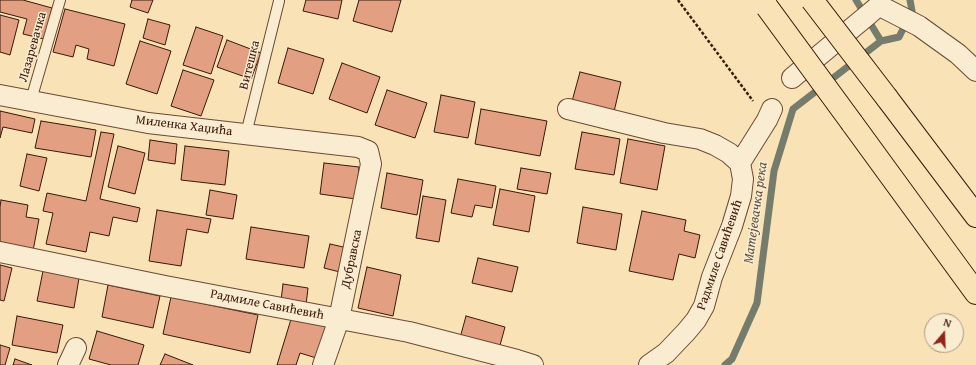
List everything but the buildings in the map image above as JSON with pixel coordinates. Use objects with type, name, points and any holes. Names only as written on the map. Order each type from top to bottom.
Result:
[{"type":"highway","points":[[812,0],[976,216]]},
{"type":"highway","points":[[764,4],[976,293]]},
{"type":"street","points":[[792,78],[876,8],[882,7],[919,26],[958,54],[976,71]]},
{"type":"street","name":"Миленка Хаџића","points":[[0,95],[148,123],[358,147],[368,151]]},
{"type":"street","points":[[568,109],[664,133],[700,139],[729,153],[740,163],[769,114]]},
{"type":"street","name":"Дубравска","points":[[323,365],[339,319],[371,164],[368,151]]},
{"type":"street","name":"Радмиле Савићевић","points":[[649,365],[666,353],[686,332],[696,320],[704,306],[712,277],[732,226],[741,196],[743,178],[740,163]]},
{"type":"street","name":"Радмиле Савићевић","points":[[0,252],[165,286],[417,334],[533,365]]},
{"type":"lane","name":"Лазаревачка","points":[[30,100],[60,0]]},
{"type":"lane","name":"Витешка","points":[[246,134],[279,2]]},
{"type":"path","points":[[678,0],[769,114]]},
{"type":"waterway","points":[[856,0],[881,41]]},
{"type":"waterway","name":"Матејевачка река","points":[[725,365],[732,359],[757,303],[774,171],[793,109],[881,41],[899,37],[912,11],[910,0]]}]
